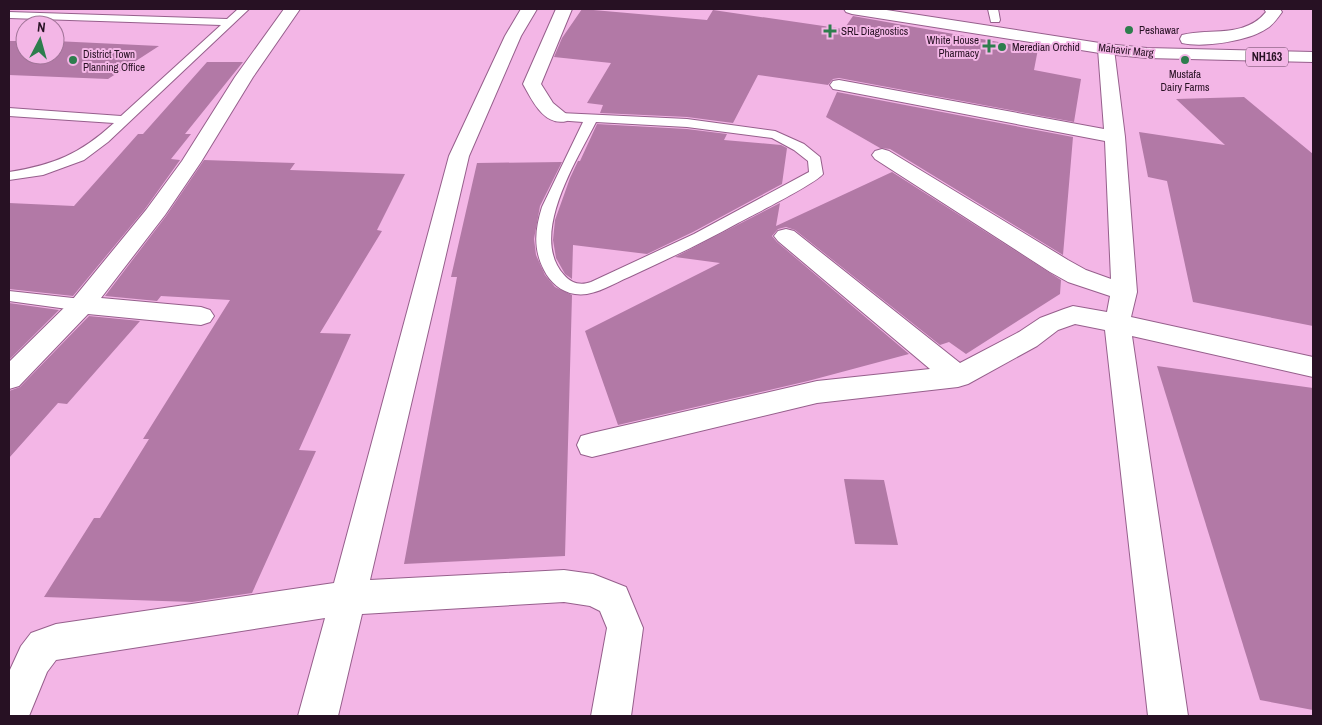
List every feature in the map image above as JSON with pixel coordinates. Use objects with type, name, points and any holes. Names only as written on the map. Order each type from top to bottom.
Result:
[{"type":"main road","points":[[9,379],[82,304],[154,215],[191,162],[244,76],[292,9]]},
{"type":"main road","points":[[318,716],[460,156],[513,36],[529,9]]},
{"type":"main road","points":[[560,117],[546,107],[532,84],[564,9]]},
{"type":"main road","name":"Mahavir Marg","points":[[852,9],[1106,49],[1147,53],[1313,57]]},
{"type":"main road","name":"Mahavir Marg","points":[[928,9],[994,14],[1095,37],[1198,38],[1251,31],[1270,20],[1274,12],[1272,9]]},
{"type":"main road","name":"NH163","points":[[1221,55],[1313,46]]},
{"type":"main road","points":[[1106,49],[1115,137],[1124,292],[1117,323],[1168,716]]},
{"type":"main road","points":[[839,85],[1115,137]]},
{"type":"main road","points":[[526,114],[560,117]]},
{"type":"main road","points":[[882,155],[1059,266],[1077,276],[1124,292]]},
{"type":"main road","points":[[786,236],[958,377]]},
{"type":"main road","points":[[82,304],[201,316]]},
{"type":"main road","points":[[592,445],[817,392],[958,377],[1028,339],[1049,324],[1072,315],[1117,323],[1313,367]]},
{"type":"main road","points":[[9,716],[34,659],[44,646],[347,598],[564,586],[593,590],[613,599],[624,628],[611,716]]},
{"type":"lane","points":[[9,176],[38,172],[79,157],[124,120],[244,9]]},
{"type":"lane","points":[[9,15],[229,22]]},
{"type":"lane","points":[[9,112],[124,120]]},
{"type":"lane","points":[[560,117],[686,123],[775,135],[799,147],[815,160],[816,174],[650,262],[585,289],[569,287],[559,281],[546,260],[542,234],[551,205],[591,119]]},
{"type":"lane","points":[[9,296],[82,304]]},
{"type":"building","points":[[582,9],[707,20],[713,10],[844,29],[853,16],[1038,49],[1034,70],[1081,79],[1074,122],[839,78],[833,79],[828,85],[758,75],[733,123],[687,117],[600,113],[603,105],[587,103],[611,63],[554,57],[562,38]]},
{"type":"building","name":"District Town Planning Office","points":[[9,41],[15,41],[15,65],[65,65],[65,41],[159,46],[108,79],[9,75]]},
{"type":"building","points":[[207,62],[243,62],[185,134],[191,134],[171,159],[180,160],[145,209],[73,296],[9,289],[9,203],[74,206],[138,134],[143,134]]},
{"type":"building","points":[[837,92],[1073,137],[1063,255],[890,149],[880,148],[826,117]]},
{"type":"building","points":[[1244,97],[1313,154],[1313,326],[1193,302],[1167,181],[1148,177],[1139,132],[1225,145],[1176,99]]},
{"type":"building","points":[[597,124],[687,129],[727,134],[724,140],[781,145],[787,148],[782,184],[693,232],[647,254],[573,245],[572,279],[565,274],[556,258],[553,240],[555,220],[570,178]]},
{"type":"building","points":[[204,160],[295,163],[290,170],[405,174],[377,230],[382,231],[320,333],[351,334],[299,450],[316,451],[252,593],[192,602],[44,597],[94,518],[100,518],[149,439],[143,439],[230,300],[161,296],[157,301],[105,296],[166,216]]},
{"type":"building","points":[[562,162],[540,206],[534,239],[536,255],[545,275],[555,287],[572,295],[565,556],[404,564],[457,277],[451,277],[477,163]]},
{"type":"building","points":[[892,172],[1061,280],[1060,294],[966,354],[949,342],[940,345],[795,230],[786,227],[778,229],[772,236],[777,242],[909,354],[808,381],[618,425],[585,331],[720,263],[675,257],[780,203],[776,226]]},
{"type":"building","points":[[9,303],[59,310],[9,360]]},
{"type":"building","points":[[89,316],[140,321],[67,404],[58,403],[9,458],[9,391],[20,387]]},
{"type":"building","points":[[1157,366],[1313,388],[1313,710],[1260,700]]},
{"type":"building","points":[[844,479],[884,480],[898,545],[855,544]]},
{"type":"place","name":"Peshawar","points":[[1129,30]]},
{"type":"place","name":"SRL Diagnostics","points":[[830,31]]},
{"type":"place","name":"White House Pharmacy","points":[[989,46]]},
{"type":"place","name":"Meredian Orchid","points":[[1002,47]]},
{"type":"place","name":"District Town Planning Office","points":[[73,60]]},
{"type":"place","name":"Mustafa Dairy Farms","points":[[1185,60]]}]
